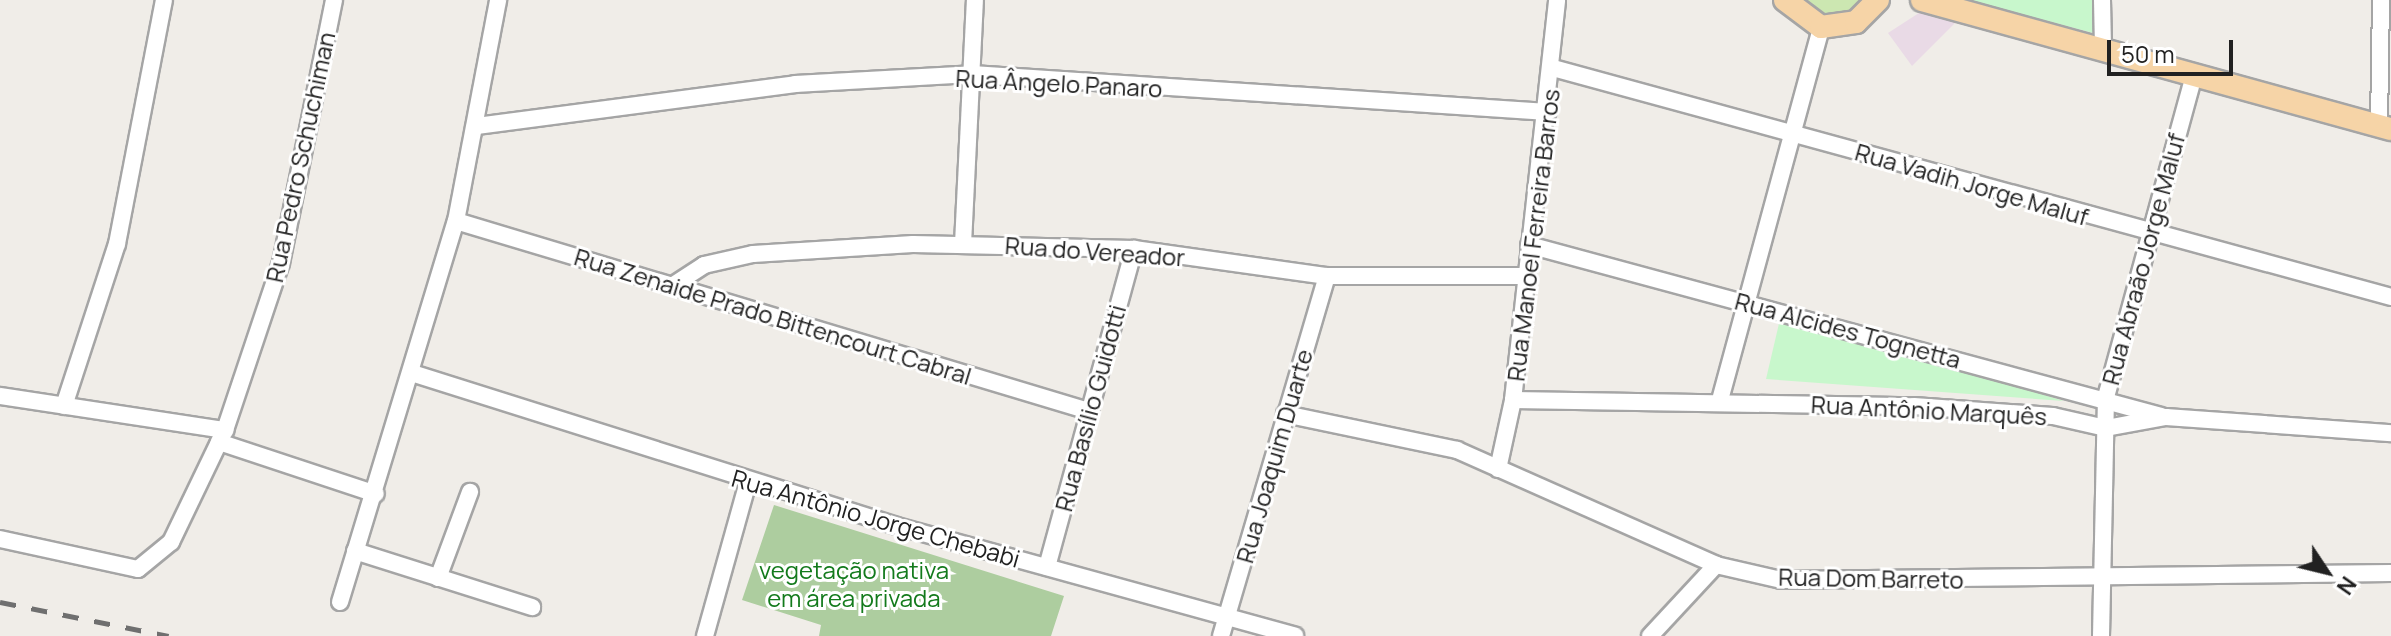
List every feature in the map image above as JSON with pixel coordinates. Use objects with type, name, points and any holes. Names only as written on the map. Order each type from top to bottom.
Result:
[{"type":"main road","points":[[1785,0],[1821,27],[1856,22],[1878,0]]},
{"type":"main road","points":[[1922,0],[2385,128]]},
{"type":"street","points":[[64,406],[117,244],[164,0]]},
{"type":"street","name":"Rua Pedro Schuchiman","points":[[0,539],[138,569],[171,542],[222,436],[281,263],[334,0]]},
{"type":"street","points":[[340,602],[415,374],[456,221],[477,126],[498,0]]},
{"type":"street","points":[[963,244],[975,0]]},
{"type":"street","name":"Rua Manoel Ferreira Barros","points":[[1498,469],[1513,400],[1524,276],[1553,68],[1557,0]]},
{"type":"street","points":[[2102,0],[2103,48]]},
{"type":"street","points":[[2381,0],[2385,128]]},
{"type":"street","points":[[1720,400],[1821,27]]},
{"type":"street","name":"Rua Vadih Jorge Maluf","points":[[1553,68],[2149,234],[2391,297]]},
{"type":"street","name":"Rua Ângelo Panaro","points":[[477,126],[795,84],[972,74],[1548,112]]},
{"type":"street","name":"Rua Abraão Jorge Maluf","points":[[2101,636],[2106,397],[2194,75]]},
{"type":"street","name":"Rua Zenaide Prado Bittencourt Cabral","points":[[456,221],[1089,411]]},
{"type":"street","name":"Rua do Vereador","points":[[672,286],[704,265],[753,254],[963,244],[1134,249],[1327,276],[1524,276]]},
{"type":"street","name":"Rua Alcides Tognetta","points":[[1529,245],[2106,397],[2166,417]]},
{"type":"street","name":"Rua Basílio Guidotti","points":[[1047,567],[1134,249]]},
{"type":"street","name":"Rua Joaquim Duarte","points":[[1221,636],[1327,276]]},
{"type":"street","name":"Rua Antônio Jorge Chebabi","points":[[415,374],[748,482],[1295,636]]},
{"type":"street","points":[[0,396],[222,436],[376,494]]},
{"type":"street","name":"Rua Antônio Marquês","points":[[1513,400],[1720,400],[1988,409],[2106,428],[2166,417],[2391,433]]},
{"type":"street","name":"Rua Dom Barreto","points":[[1285,414],[1426,442],[1498,469],[1716,565],[1781,580],[2391,573]]},
{"type":"street","points":[[705,636],[748,482]]},
{"type":"street","points":[[438,578],[470,492]]},
{"type":"street","points":[[355,551],[532,607]]},
{"type":"street","points":[[1650,636],[1716,565]]},
{"type":"shaded area","points":[[1922,11],[1963,15],[1912,66],[1888,33]]},
{"type":"green space","points":[[1800,0],[1865,0],[1856,11],[1830,17]]},
{"type":"green space","points":[[1968,0],[2092,0],[2093,33]]},
{"type":"green space","points":[[1781,315],[2064,401],[1766,379]]},
{"type":"green space","name":"vegetação nativa em área privada","points":[[774,505],[1064,596],[1051,636],[819,636],[821,625],[742,600]]},
{"type":"railway","points":[[0,602],[169,636]]}]
